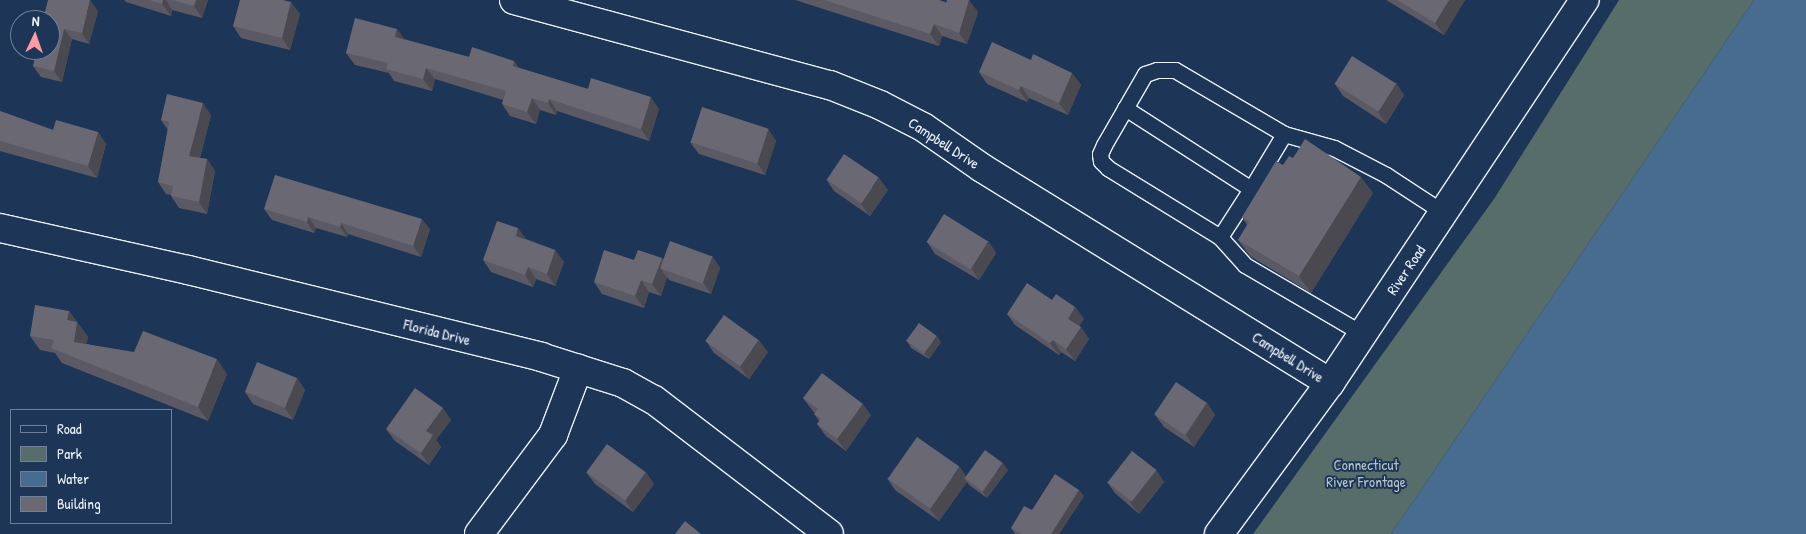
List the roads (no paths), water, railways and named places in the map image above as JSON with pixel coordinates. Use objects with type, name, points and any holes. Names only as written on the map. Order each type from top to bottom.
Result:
[{"type":"street","name":"Campbell Drive","points":[[514,0],[830,85],[880,104],[923,127],[982,168],[1330,383]]},
{"type":"street","name":"River Road","points":[[1219,534],[1330,383],[1584,0]]},
{"type":"street","name":"Florida Drive","points":[[0,228],[188,270],[541,357],[623,383],[654,400],[829,534]]},
{"type":"street","points":[[479,534],[553,435],[578,368]]},
{"type":"lane","points":[[1363,334],[1245,265],[1220,237],[1108,168],[1101,161],[1100,154],[1104,145],[1144,74],[1157,70],[1175,70],[1284,134],[1334,148],[1386,175],[1444,213]]},
{"type":"lane","points":[[1125,108],[1251,188]]},
{"type":"lane","points":[[1220,237],[1284,134]]},
{"type":"water","points":[[1754,0],[1806,0],[1806,534],[1391,534]]},
{"type":"park label","name":"Connecticut River Frontage","points":[[1366,472]]}]
